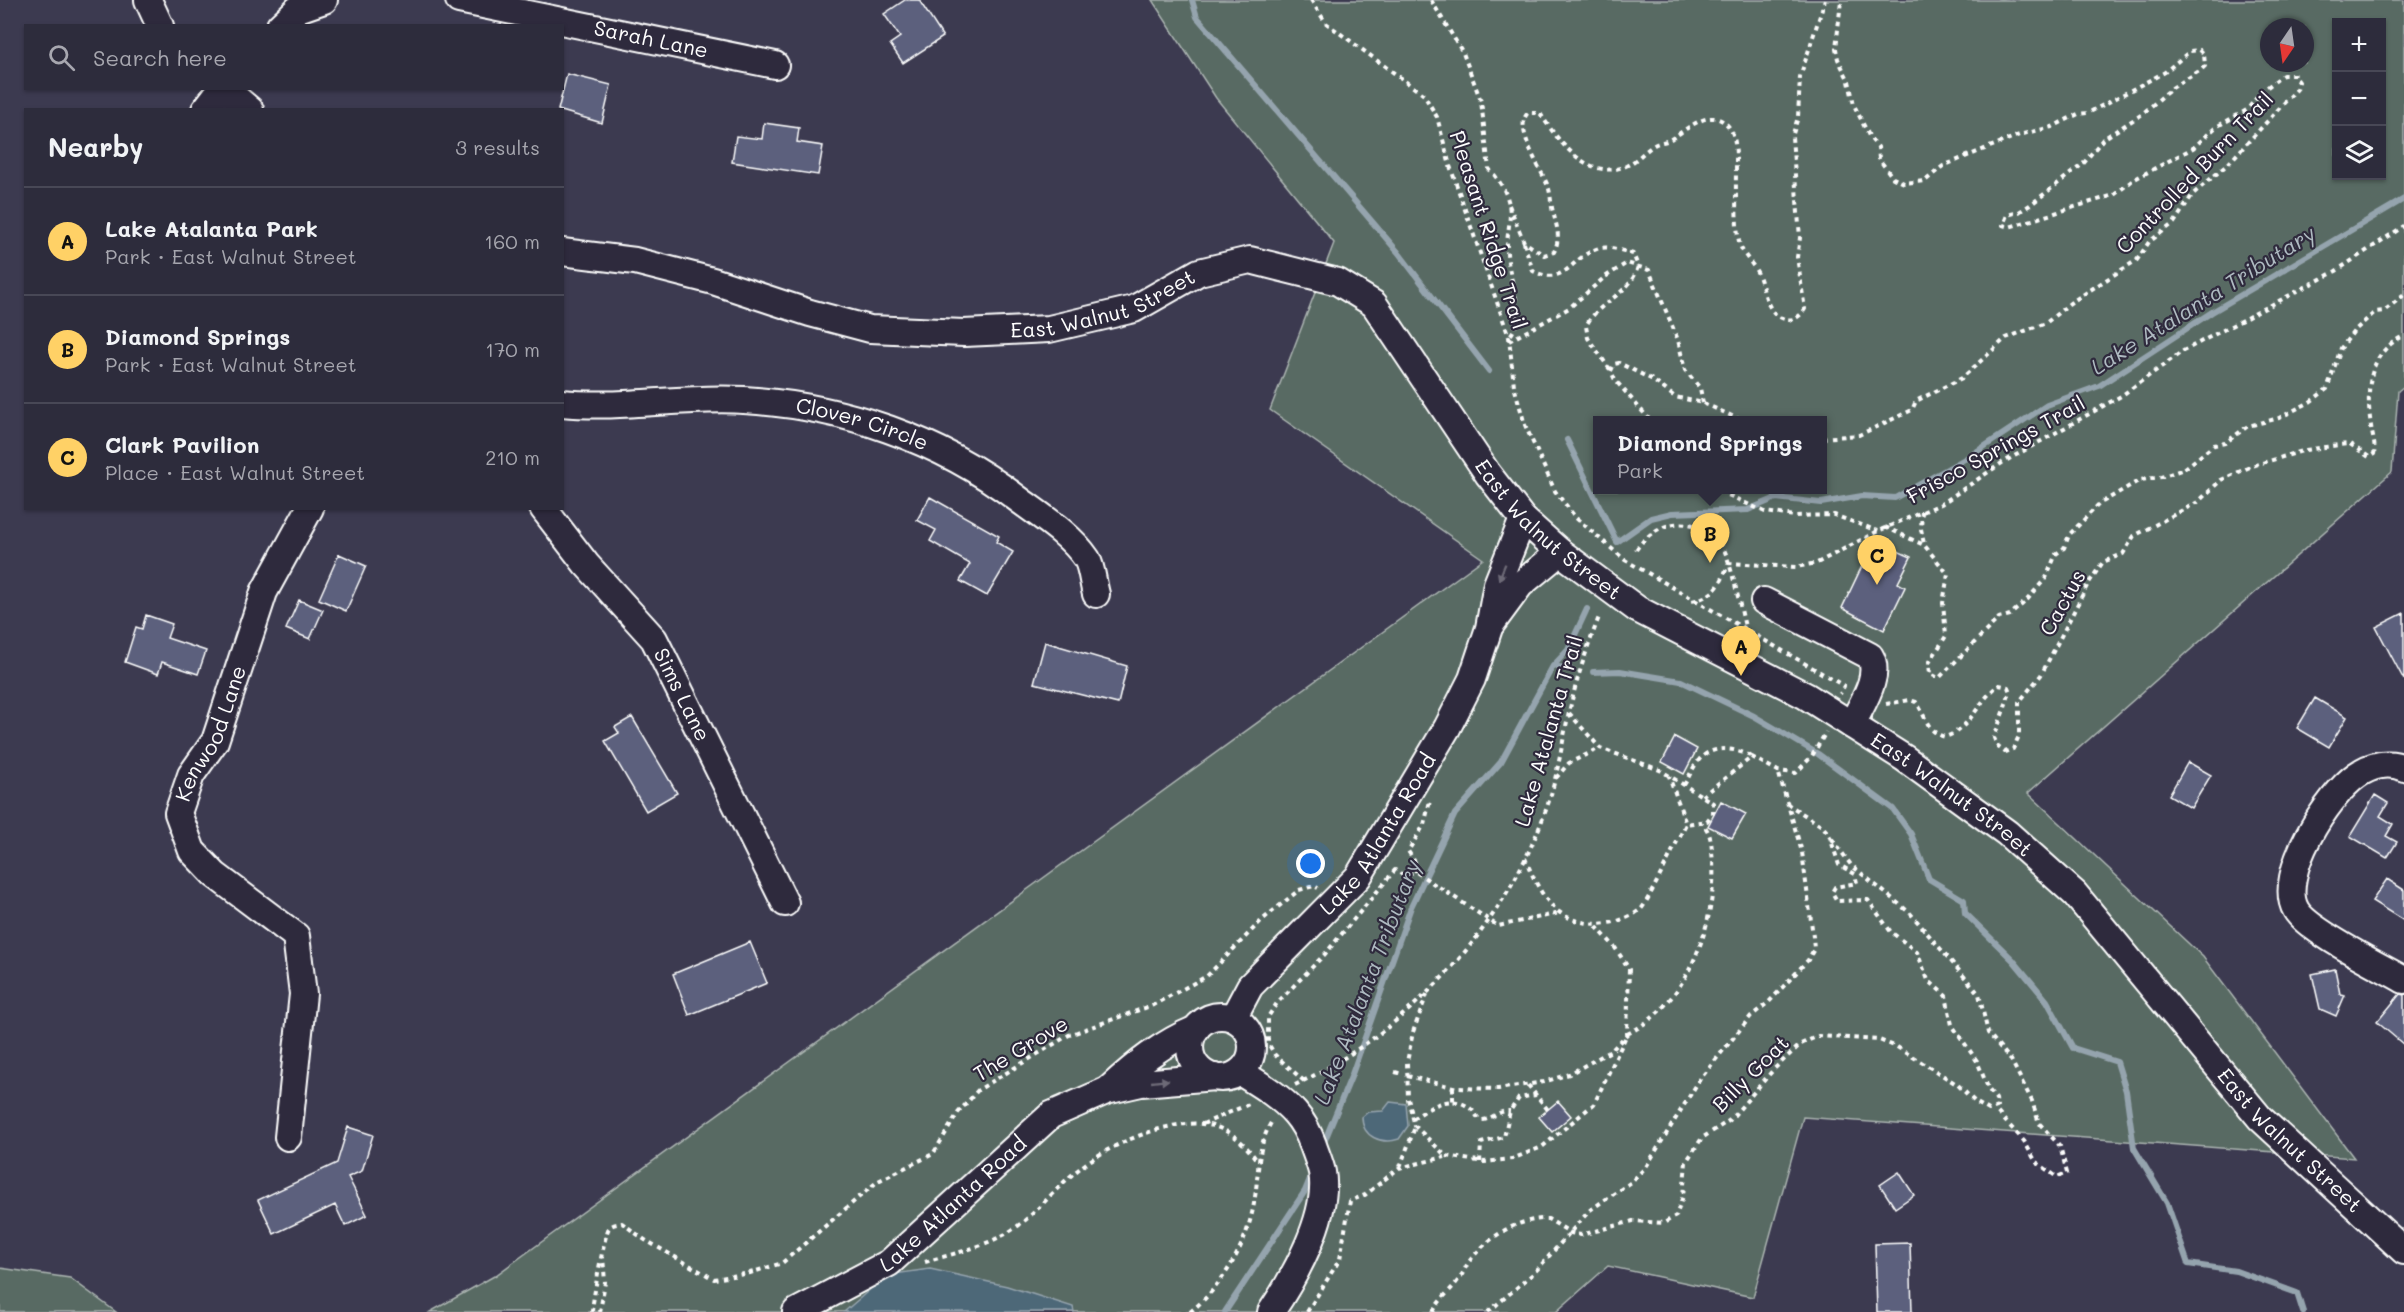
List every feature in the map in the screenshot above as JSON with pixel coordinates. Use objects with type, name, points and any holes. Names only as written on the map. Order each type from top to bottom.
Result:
[{"type":"street","points":[[148,0],[159,24]]},
{"type":"street","points":[[282,24],[298,9],[324,0]]},
{"type":"street","name":"Sarah Lane","points":[[459,0],[775,65]]},
{"type":"street","points":[[207,108],[221,90]]},
{"type":"street","points":[[225,90],[248,108]]},
{"type":"street","name":"East Walnut Street","points":[[564,252],[635,261],[713,281],[810,313],[870,329],[964,333],[1049,329],[1134,309],[1199,272],[1250,260],[1293,268],[1338,282],[1374,304],[1488,474],[1523,519],[1560,552],[1637,609],[1806,696],[1849,702],[1904,758],[2007,833],[2075,894],[2260,1118],[2404,1251]]},
{"type":"street","name":"Clover Circle","points":[[564,403],[744,400],[825,411],[888,428],[943,452],[995,482],[1055,526],[1088,560],[1096,594]]},
{"type":"street","name":"Kenwood Lane","points":[[288,1137],[303,994],[296,936],[215,875],[192,851],[177,813],[191,775],[215,741],[264,592],[309,510]]},
{"type":"street","name":"Sims Lane","points":[[545,510],[586,564],[654,639],[785,903]]},
{"type":"street","name":"Lake Atlanta Road","points":[[1233,1018],[1250,986],[1358,877],[1447,728],[1472,679],[1489,628],[1497,584],[1523,519]]},
{"type":"street","name":"Lake Atlanta Road","points":[[1489,628],[1520,585],[1560,552]]},
{"type":"street","points":[[1764,601],[1870,656],[1874,663],[1874,674],[1849,702]]},
{"type":"street","points":[[2404,768],[2393,763],[2375,766],[2357,774],[2324,813],[2298,858],[2292,874],[2291,889],[2293,905],[2306,922],[2404,980]]},
{"type":"street","points":[[1212,1017],[1233,1018],[1242,1023],[1252,1041],[1250,1060],[1240,1071],[1225,1078],[1206,1074],[1192,1059],[1191,1038],[1196,1029],[1212,1017]]},
{"type":"street","name":"Lake Atlanta Road","points":[[1106,1091],[1134,1066],[1176,1038],[1196,1029]]},
{"type":"street","points":[[1240,1071],[1296,1114],[1309,1134],[1323,1174],[1317,1215],[1306,1251],[1289,1285],[1271,1312]]},
{"type":"street","name":"Lake Atlanta Road","points":[[796,1312],[889,1263],[1051,1115],[1106,1091],[1141,1083],[1215,1077]]},
{"type":"path","name":"Pleasant Ridge Trail","points":[[1311,0],[1326,23],[1424,95],[1437,117],[1450,166],[1509,340],[1514,386],[1525,425],[1555,491],[1576,518],[1625,560],[1747,632],[1849,702]]},
{"type":"path","points":[[1431,0],[1463,53],[1480,101],[1489,169],[1498,178],[1533,272],[1544,277],[1554,277],[1564,273],[1580,256],[1602,248],[1633,254],[1638,266],[1631,283],[1596,310],[1586,326],[1588,338],[1615,380],[1646,416]]},
{"type":"path","points":[[1524,243],[1544,255],[1554,252],[1558,244],[1559,226],[1553,212],[1550,190],[1528,148],[1523,122],[1528,113],[1540,113],[1552,132],[1572,154],[1608,169],[1628,165],[1656,143],[1668,140],[1697,121],[1708,118],[1722,120],[1730,128],[1736,148],[1739,242],[1755,267],[1775,313],[1788,320],[1802,314],[1805,309],[1797,257],[1800,238],[1792,137],[1798,117],[1800,77],[1825,0]]},
{"type":"path","name":"Controlled Burn Trail","points":[[1827,438],[1859,435],[1912,410],[1916,401],[1962,378],[2006,338],[2046,322],[2070,303],[2137,260],[2149,242],[2174,223],[2193,194],[2228,164],[2297,89],[2299,82],[2295,75],[2283,75],[2261,92],[2247,110],[2216,127],[2193,148],[2133,180],[2114,195],[2009,227],[2003,222],[2007,214],[2019,212],[2030,205],[2083,164],[2103,139],[2141,115],[2172,88],[2201,70],[2205,66],[2204,54],[2200,50],[2190,51],[2165,72],[2088,113],[2078,114],[2052,127],[2019,135],[1943,166],[1925,181],[1904,183],[1893,178],[1879,159],[1878,147],[1870,138],[1854,105],[1848,81],[1842,71],[1836,49],[1841,0]]},
{"type":"path","points":[[1509,205],[1507,252],[1517,310],[1513,332],[1509,340]]},
{"type":"path","name":"Frisco Springs Trail","points":[[1728,563],[1796,567],[1817,563],[1885,527],[1941,504],[2002,464],[2121,396],[2183,351],[2336,271],[2404,226]]},
{"type":"path","points":[[1509,340],[1569,308],[1605,277],[1627,263],[1638,266],[1649,270],[1678,340],[1685,370],[1700,388],[1703,403]]},
{"type":"path","points":[[1885,527],[1924,545],[1948,574],[1943,603],[1946,636],[1929,663],[1930,674],[1939,678],[2000,618],[2010,615],[2027,600],[2046,578],[2056,554],[2064,548],[2069,535],[2099,504],[2140,480],[2162,477],[2184,469],[2214,445],[2225,443],[2248,426],[2278,418],[2310,402],[2327,389],[2341,348],[2354,331],[2375,312],[2384,311],[2404,295]]},
{"type":"path","name":"Cactus","points":[[1849,702],[1890,704],[1910,700],[1916,702],[1928,726],[1936,735],[1945,737],[1962,728],[1991,690],[1999,685],[2008,687],[2010,692],[2008,704],[1994,738],[1998,747],[2005,752],[2013,749],[2019,736],[2019,702],[2041,675],[2088,584],[2103,562],[2123,554],[2134,536],[2198,502],[2221,480],[2252,466],[2286,454],[2338,444],[2350,444],[2369,457],[2374,454],[2367,386],[2376,359],[2392,342],[2404,336]]},
{"type":"path","points":[[1611,371],[1614,364],[1619,363],[1651,379],[1675,397],[1703,403],[1732,416]]},
{"type":"path","points":[[1730,494],[1765,512],[1795,516],[1834,515],[1878,531]]},
{"type":"path","points":[[1922,511],[1921,529],[1924,545]]},
{"type":"path","points":[[1636,550],[1652,531],[1664,525],[1694,526],[1718,541],[1724,547],[1747,632]]},
{"type":"path","points":[[1589,541],[1594,534]]},
{"type":"path","points":[[1692,601],[1713,593],[1722,581],[1728,563]]},
{"type":"path","name":"Lake Atalanta Trail","points":[[1490,922],[1416,872],[1403,875],[1395,870],[1325,954],[1277,1003],[1268,1017],[1266,1032],[1271,1049],[1304,1080],[1332,1065],[1393,1023],[1427,994],[1490,922],[1525,857],[1554,781],[1586,651],[1599,617]]},
{"type":"path","points":[[1569,713],[1600,748],[1622,754],[1669,776],[1713,803],[1714,810],[1707,821],[1686,824]]},
{"type":"path","points":[[1684,785],[1699,759],[1721,749],[1741,750],[1778,771],[1796,773],[1812,756],[1825,735]]},
{"type":"path","points":[[1554,781],[1569,763],[1600,748]]},
{"type":"path","points":[[1702,796],[1752,757]]},
{"type":"path","name":"Billy Goat","points":[[1488,1312],[1534,1273],[1590,1210],[1630,1183],[1646,1167],[1700,1078],[1751,1016],[1796,975],[1814,949],[1802,852],[1778,771]]},
{"type":"path","points":[[1595,925],[1619,920],[1642,908],[1686,824],[1669,776]]},
{"type":"path","name":"Billy Goat","points":[[1571,1233],[1600,1232],[1633,1221],[1664,1223],[1676,1216],[1683,1196],[1686,1162],[1702,1138],[1730,1120],[1774,1069],[1801,1044],[1818,1036],[1879,1040],[1897,1047],[1958,1085],[1975,1102],[1989,1110],[1995,1110],[2024,1141],[2043,1170],[2057,1177],[2067,1173],[2068,1168],[2060,1146],[2039,1123],[2014,1065],[1988,1033],[1979,994],[1958,973],[1940,946],[1924,932],[1910,913],[1844,858],[1822,826],[1786,803]]},
{"type":"path","points":[[1395,1072],[1453,1087],[1498,1089],[1528,1085],[1579,1069],[1611,1051],[1627,1034],[1643,1026],[1659,1011],[1682,981],[1700,943],[1711,906],[1714,880],[1711,833],[1702,823]]},
{"type":"path","name":"Billy Goat","points":[[1829,834],[1839,865],[1847,868],[1857,879],[1857,883],[1838,884],[1832,892],[1834,897],[1844,903],[1868,900],[1891,932],[1917,952],[1928,980],[1946,996],[1952,1025],[1966,1042],[1989,1090],[1996,1099],[1995,1110]]},
{"type":"path","points":[[1306,1312],[1340,1259],[1350,1201],[1365,1195],[1399,1168],[1446,1156],[1480,1162],[1512,1159],[1542,1148],[1594,1104],[1627,1034],[1629,969],[1614,946],[1595,925],[1560,913],[1537,886],[1525,857]]},
{"type":"path","name":"The Grove","points":[[592,1312],[593,1294],[603,1256],[604,1236],[608,1228],[622,1223],[645,1240],[714,1279],[750,1274],[783,1263],[878,1180],[933,1154],[958,1113],[978,1090],[1069,1035],[1153,1005],[1208,976],[1262,920],[1299,890],[1314,886],[1336,899]]},
{"type":"path","points":[[1490,922],[1498,926],[1516,924],[1560,913]]},
{"type":"path","points":[[1427,994],[1413,1032],[1405,1075],[1415,1126],[1446,1156]]},
{"type":"path","points":[[1528,1085],[1548,1110]]},
{"type":"path","points":[[1453,1087],[1453,1101]]},
{"type":"path","points":[[1480,1162],[1481,1143],[1504,1137],[1510,1111],[1519,1098],[1536,1095]]},
{"type":"path","points":[[1413,1119],[1437,1104],[1453,1101],[1466,1105],[1480,1120],[1488,1120],[1500,1112],[1510,1111]]},
{"type":"path","points":[[1203,1124],[1251,1104]]},
{"type":"path","points":[[1190,1312],[1224,1274],[1239,1251],[1253,1207],[1257,1161],[1268,1128],[1276,1113]]},
{"type":"path","points":[[919,1263],[975,1247],[1014,1229],[1079,1168],[1146,1133],[1185,1124],[1203,1124],[1225,1130],[1248,1146],[1257,1161]]},
{"type":"path","points":[[1399,1168],[1415,1126]]},
{"type":"path","points":[[1433,1312],[1440,1298],[1460,1279],[1470,1260],[1505,1229],[1538,1218],[1548,1219],[1571,1233]]},
{"type":"path","name":"The Grove","points":[[600,1312],[606,1269],[603,1256]]},
{"type":"green space","points":[[1152,0],[2404,0],[2404,386],[2398,391],[2392,472],[2028,793],[2203,957],[2354,1158],[1803,1117],[1753,1297],[1608,1266],[1556,1312],[430,1312],[496,1275],[1483,559],[1270,410],[1334,243],[1216,98]]},
{"type":"green space","points":[[0,1268],[70,1278],[116,1312],[0,1312]]},
{"type":"water","points":[[1390,1102],[1406,1104],[1408,1126],[1399,1139],[1386,1141],[1374,1138],[1365,1130],[1362,1117],[1368,1112],[1383,1111]]},
{"type":"water","points":[[930,1269],[1007,1286],[1073,1307],[1074,1312],[844,1312],[874,1286],[894,1274]]},
{"type":"building","points":[[905,0],[919,0],[943,37],[903,63],[890,44],[900,37],[884,14]]},
{"type":"building","points":[[567,74],[611,85],[602,123],[558,108]]},
{"type":"building","points":[[764,123],[799,128],[797,142],[823,146],[818,175],[732,162],[736,136],[762,139]]},
{"type":"building","points":[[930,497],[999,536],[996,542],[1013,552],[987,596],[960,581],[970,564],[930,541],[936,530],[917,520]]},
{"type":"building","points":[[1882,544],[1911,557],[1898,583],[1905,587],[1884,630],[1842,608],[1862,566],[1870,570]]},
{"type":"building","points":[[339,554],[366,566],[346,611],[319,599]]},
{"type":"building","points":[[299,600],[323,610],[310,639],[286,629]]},
{"type":"building","points":[[2404,613],[2404,680],[2376,627]]},
{"type":"building","points":[[146,615],[172,624],[167,638],[206,651],[198,674],[162,662],[158,674],[125,662],[136,627],[142,629]]},
{"type":"building","points":[[1045,642],[1127,666],[1118,704],[1034,683]]},
{"type":"building","points":[[2315,698],[2347,717],[2329,747],[2297,728]]},
{"type":"building","points":[[632,717],[677,793],[646,811],[605,741],[619,733],[615,727]]},
{"type":"building","points":[[1675,737],[1697,749],[1684,774],[1662,762]]},
{"type":"building","points":[[2188,762],[2211,775],[2191,808],[2169,795]]},
{"type":"building","points":[[2375,795],[2388,803],[2380,816],[2393,824],[2386,836],[2397,842],[2387,858],[2350,836]]},
{"type":"building","points":[[1721,801],[1746,814],[1732,838],[1708,826]]},
{"type":"building","points":[[2387,879],[2404,890],[2404,921],[2372,901]]},
{"type":"building","points":[[750,942],[767,983],[689,1015],[673,974]]},
{"type":"building","points":[[2335,969],[2340,994],[2345,995],[2336,1016],[2320,1009],[2312,974]]},
{"type":"building","points":[[2400,994],[2404,995],[2404,1045],[2377,1022]]},
{"type":"building","points":[[1558,1101],[1571,1116],[1552,1132],[1539,1117]]},
{"type":"building","points":[[348,1127],[373,1135],[362,1171],[348,1177],[367,1215],[345,1226],[335,1205],[274,1234],[258,1200],[337,1163]]},
{"type":"building","points":[[1899,1172],[1914,1195],[1895,1208],[1880,1185]]},
{"type":"building","points":[[1910,1243],[1912,1312],[1877,1312],[1875,1244]]},
{"type":"waterway","points":[[1192,0],[1197,17],[1398,252],[1489,371]]},
{"type":"waterway","name":"Lake Atalanta Tributary","points":[[1593,494],[1617,542],[1651,518],[1672,513],[1748,510],[1776,498],[1821,503],[1862,496],[1895,498],[1970,456],[2047,405],[2099,386],[2212,312],[2404,199]]},
{"type":"waterway","name":"Lake Atalanta Tributary","points":[[1567,440],[1593,493]]},
{"type":"waterway","name":"Lake Atalanta Tributary","points":[[1322,1147],[1351,1077],[1411,907],[1455,814],[1501,762],[1553,666],[1568,650],[1587,609]]},
{"type":"waterway","points":[[1553,666],[1570,669]]},
{"type":"waterway","points":[[1593,672],[1620,671],[1681,681],[1754,716],[1818,754],[1893,809],[1911,834],[1929,879],[1964,900],[1965,913],[2013,960],[2047,1001],[2073,1048],[2117,1062],[2126,1091],[2134,1148],[2167,1203],[2188,1264],[2236,1271],[2297,1293],[2303,1312]]},
{"type":"waterway","name":"Lake Atalanta Tributary","points":[[1225,1312],[1305,1191],[1312,1174]]},
{"type":"place","name":"Diamond Springs","points":[[1710,563]]},
{"type":"place","name":"Clark Pavilion","points":[[1877,585]]},
{"type":"place","name":"Lake Atalanta Park","points":[[1741,676]]}]
